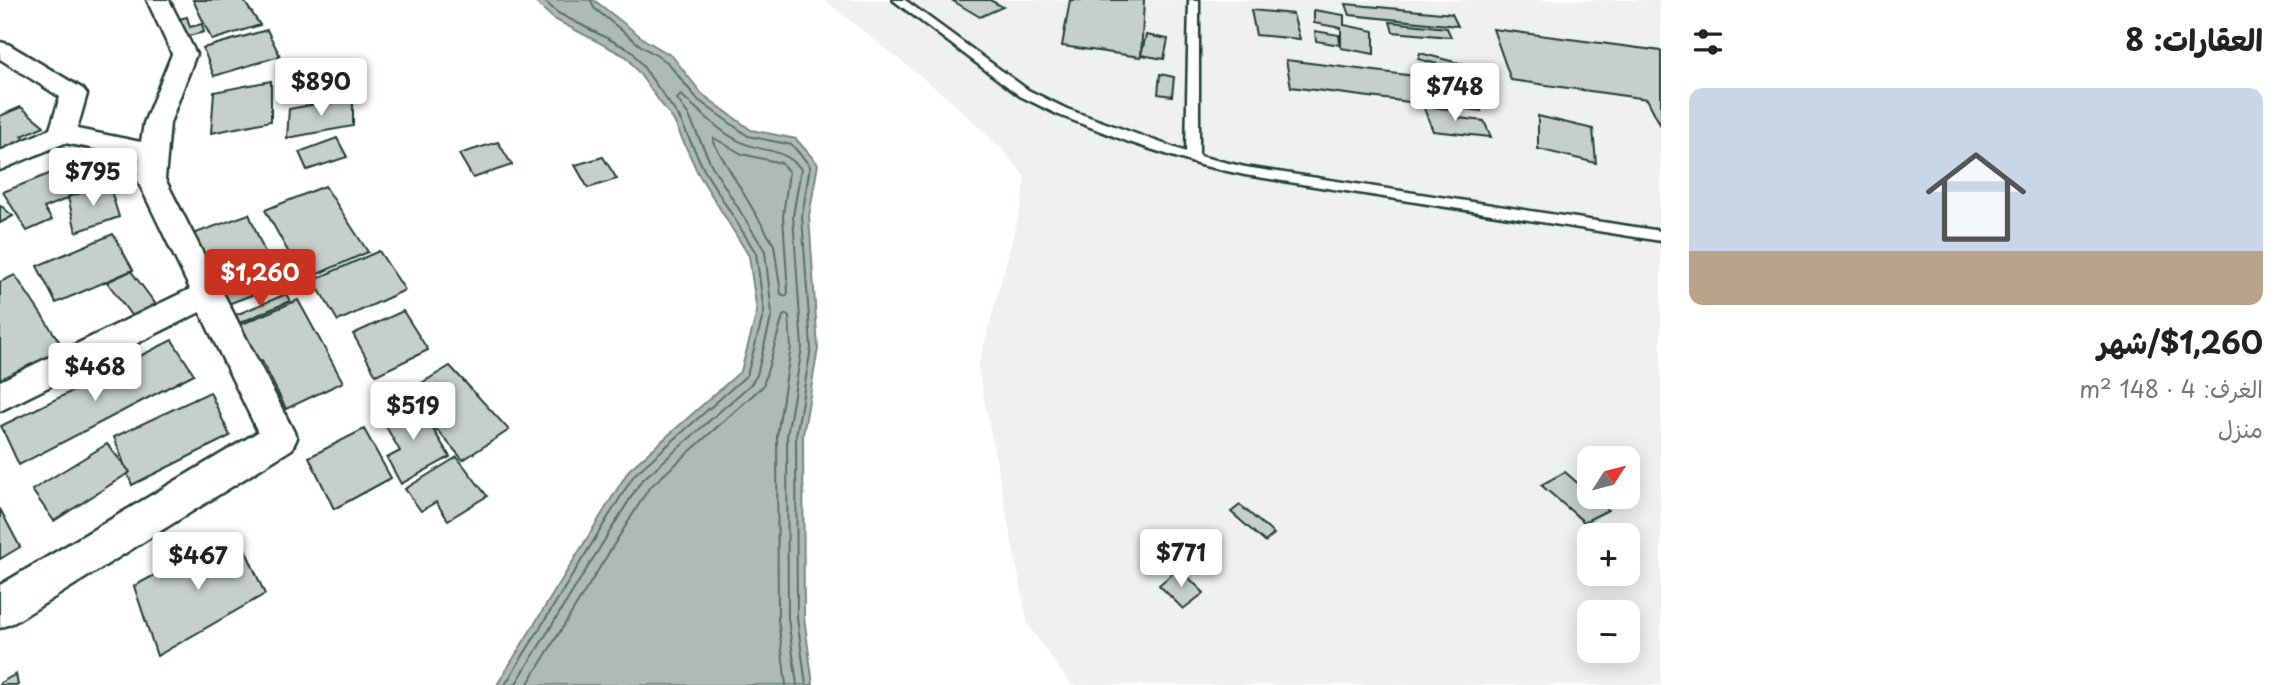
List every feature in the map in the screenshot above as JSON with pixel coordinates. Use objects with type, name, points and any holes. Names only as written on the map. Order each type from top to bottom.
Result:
[{"type":"street","points":[[0,608],[279,438],[151,179],[157,123],[184,54],[158,0]]},
{"type":"street","points":[[0,49],[74,94],[62,134]]},
{"type":"street","points":[[0,161],[62,134],[154,153]]},
{"type":"street","points":[[0,397],[208,294]]},
{"type":"lane","points":[[898,0],[1024,93],[1110,130],[1192,158],[1245,171],[1661,236]]},
{"type":"lane","points":[[1192,158],[1194,0]]},
{"type":"shaded area","points":[[824,0],[1661,0],[1661,685],[1071,685],[1028,625],[978,367],[1021,207],[1025,177],[1002,149],[948,98]]},
{"type":"water","points":[[533,0],[594,0],[645,40],[672,56],[702,94],[751,130],[796,139],[818,164],[809,216],[818,349],[803,435],[804,617],[813,685],[497,685],[629,470],[741,371],[757,312],[749,256],[698,173],[674,121],[627,57],[554,19]]},
{"type":"building","points":[[193,0],[247,0],[244,1],[260,25],[212,40]]},
{"type":"building","points":[[990,0],[1003,7],[980,17],[953,1]]},
{"type":"building","points":[[1070,0],[1144,0],[1141,57],[1062,46]]},
{"type":"building","points":[[1346,4],[1452,14],[1458,26],[1350,15]]},
{"type":"building","points":[[1251,10],[1293,14],[1300,39],[1256,35]]},
{"type":"building","points":[[1314,10],[1344,15],[1344,25],[1374,31],[1374,54],[1341,48],[1341,28],[1314,23]]},
{"type":"building","points":[[187,17],[190,27],[202,24],[204,32],[173,40],[167,22]]},
{"type":"building","points":[[1390,22],[1447,28],[1451,37],[1393,32]]},
{"type":"building","points":[[1493,29],[1661,51],[1661,126],[1647,99],[1511,80]]},
{"type":"building","points":[[267,30],[280,56],[214,76],[203,48]]},
{"type":"building","points":[[1315,31],[1339,35],[1340,45],[1316,41]]},
{"type":"building","points":[[1146,35],[1168,39],[1164,59],[1141,55]]},
{"type":"building","points":[[1420,53],[1466,65],[1465,71],[1418,59]]},
{"type":"building","points":[[1286,60],[1471,83],[1481,111],[1291,87]]},
{"type":"building","points":[[1160,74],[1174,77],[1172,96],[1158,94]]},
{"type":"building","points":[[271,81],[271,121],[211,133],[214,92]]},
{"type":"building","points":[[353,97],[353,126],[287,138],[289,109]]},
{"type":"building","points":[[1423,106],[1455,110],[1459,118],[1484,121],[1491,137],[1433,131]]},
{"type":"building","points":[[21,107],[44,126],[22,136],[31,144],[0,158],[0,116]]},
{"type":"building","points":[[1538,116],[1593,129],[1596,163],[1538,149]]},
{"type":"building","points":[[337,138],[347,157],[307,170],[299,152]]},
{"type":"building","points":[[498,142],[512,165],[473,178],[459,154]]},
{"type":"building","points":[[603,157],[617,179],[588,188],[575,165]]},
{"type":"building","points":[[54,172],[71,197],[44,208],[52,220],[27,231],[3,192]]},
{"type":"building","points":[[109,184],[119,217],[76,232],[68,197]]},
{"type":"building","points":[[325,186],[368,252],[304,280],[265,210]]},
{"type":"building","points":[[0,205],[13,216],[0,223]]},
{"type":"building","points":[[249,214],[278,285],[215,309],[190,235]]},
{"type":"building","points":[[113,234],[133,270],[56,303],[37,266]]},
{"type":"building","points":[[379,251],[405,290],[338,321],[313,280]]},
{"type":"building","points":[[131,271],[157,306],[133,318],[107,282]]},
{"type":"building","points":[[15,275],[67,353],[0,387],[0,282]]},
{"type":"building","points":[[286,294],[290,301],[235,325],[231,317]]},
{"type":"building","points":[[298,300],[343,382],[286,409],[262,361],[253,365],[235,327]]},
{"type":"building","points":[[403,311],[428,350],[376,375],[353,334]]},
{"type":"building","points":[[172,340],[194,374],[19,465],[1,426],[105,375],[112,388],[126,381],[118,367]]},
{"type":"building","points":[[450,366],[509,430],[463,460],[405,393]]},
{"type":"building","points":[[210,392],[230,436],[132,485],[114,437]]},
{"type":"building","points":[[415,400],[450,457],[401,484],[387,458],[400,451],[381,418]]},
{"type":"building","points":[[364,429],[391,478],[334,509],[309,457]]},
{"type":"building","points":[[107,444],[130,472],[54,521],[32,490]]},
{"type":"building","points":[[457,457],[487,496],[448,520],[436,502],[421,511],[405,489]]},
{"type":"building","points":[[1565,472],[1577,482],[1577,509],[1608,510],[1584,522],[1541,485]]},
{"type":"building","points":[[1240,505],[1274,534],[1265,542],[1231,512]]},
{"type":"building","points":[[0,509],[20,547],[0,559]]},
{"type":"building","points":[[237,531],[265,594],[157,656],[134,586]]},
{"type":"building","points":[[1179,568],[1204,593],[1183,609],[1159,585]]},
{"type":"building","points":[[16,674],[18,685],[0,685],[0,683]]}]
